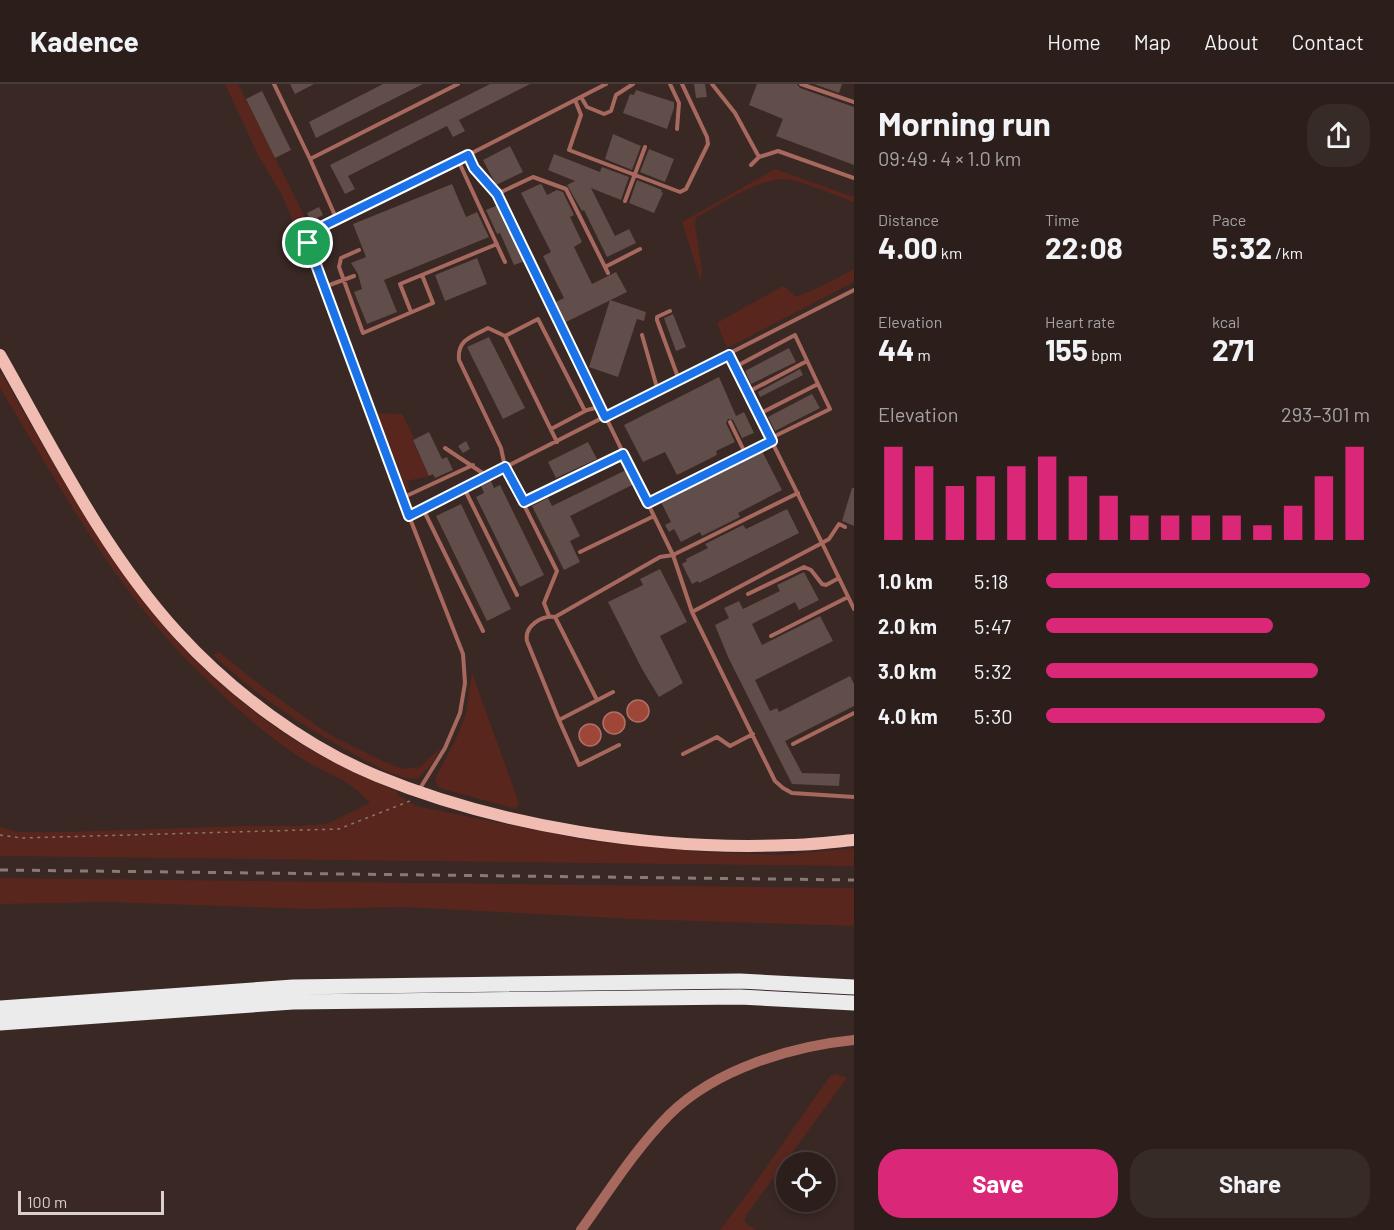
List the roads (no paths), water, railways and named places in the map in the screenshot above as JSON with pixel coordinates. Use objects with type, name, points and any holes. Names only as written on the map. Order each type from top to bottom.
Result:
[{"type":"highway","points":[[0,1008],[304,986],[740,981],[854,987]]},
{"type":"highway","points":[[0,1023],[305,1002],[740,997],[854,1003]]},
{"type":"main road","points":[[0,355],[109,543],[146,595],[178,633],[241,693],[275,718],[332,754],[375,775],[418,791],[500,815],[547,825],[674,843],[790,845],[854,840]]},
{"type":"street","points":[[581,1230],[650,1137],[670,1114],[696,1094],[725,1077],[781,1054],[821,1044],[854,1040]]},
{"type":"lane","points":[[274,84],[337,220]]},
{"type":"lane","points":[[310,159],[458,84]]},
{"type":"lane","points":[[418,791],[453,732],[460,713],[465,683],[464,654],[402,498],[307,237],[311,232],[606,84]]},
{"type":"lane","points":[[582,97],[587,107],[604,114],[611,111],[616,95],[633,84]]},
{"type":"lane","points":[[670,84],[679,103],[677,129]]},
{"type":"lane","points":[[575,100],[581,115],[569,150],[680,192],[686,189],[708,144],[705,130],[682,84]]},
{"type":"lane","points":[[712,84],[735,112],[759,157]]},
{"type":"lane","points":[[801,84],[854,102]]},
{"type":"lane","points":[[625,201],[645,147]]},
{"type":"lane","points":[[751,165],[759,157],[778,151],[854,178]]},
{"type":"lane","points":[[468,155],[474,168],[497,194],[673,555],[692,612],[775,781],[792,793],[854,797]]},
{"type":"lane","points":[[458,160],[505,262]]},
{"type":"lane","points":[[497,194],[533,177],[566,189],[608,273]]},
{"type":"lane","points":[[411,312],[400,284],[497,244]]},
{"type":"lane","points":[[605,267],[640,249]]},
{"type":"lane","points":[[359,250],[340,258],[339,267],[363,333],[433,303],[422,275]]},
{"type":"lane","points":[[324,287],[354,276]]},
{"type":"lane","points":[[409,516],[854,290]]},
{"type":"lane","points":[[670,311],[657,317],[657,320],[680,380]]},
{"type":"lane","points":[[505,336],[538,320],[585,411]]},
{"type":"lane","points":[[549,616],[544,603],[557,571],[505,467],[501,448],[459,360],[458,350],[463,342],[488,328],[505,336],[557,442]]},
{"type":"lane","points":[[642,335],[658,391]]},
{"type":"lane","points":[[648,503],[746,455],[830,409],[795,335],[735,367]]},
{"type":"lane","points":[[729,355],[854,609]]},
{"type":"lane","points":[[748,392],[807,361]]},
{"type":"lane","points":[[759,414],[818,384]]},
{"type":"lane","points":[[550,429],[585,411],[600,407]]},
{"type":"lane","points":[[730,422],[746,455]]},
{"type":"lane","points":[[445,448],[487,476]]},
{"type":"lane","points":[[524,502],[623,454]]},
{"type":"lane","points":[[402,498],[473,465]]},
{"type":"lane","points":[[464,488],[517,595]]},
{"type":"lane","points":[[619,745],[579,765],[526,635],[530,626],[549,616],[555,617],[660,557],[673,555],[798,493]]},
{"type":"lane","points":[[423,509],[483,630]]},
{"type":"lane","points":[[580,552],[654,516]]},
{"type":"lane","points":[[692,612],[829,539],[838,524],[845,526]]},
{"type":"lane","points":[[748,594],[804,567],[811,570],[822,584],[826,585],[839,578]]},
{"type":"lane","points":[[771,636],[848,597]]},
{"type":"lane","points":[[555,617],[597,700]]},
{"type":"lane","points":[[559,720],[613,692]]},
{"type":"lane","points":[[793,744],[854,713]]},
{"type":"lane","points":[[683,754],[717,737],[730,746],[753,734]]},
{"type":"railway","points":[[0,870],[854,880]]}]
